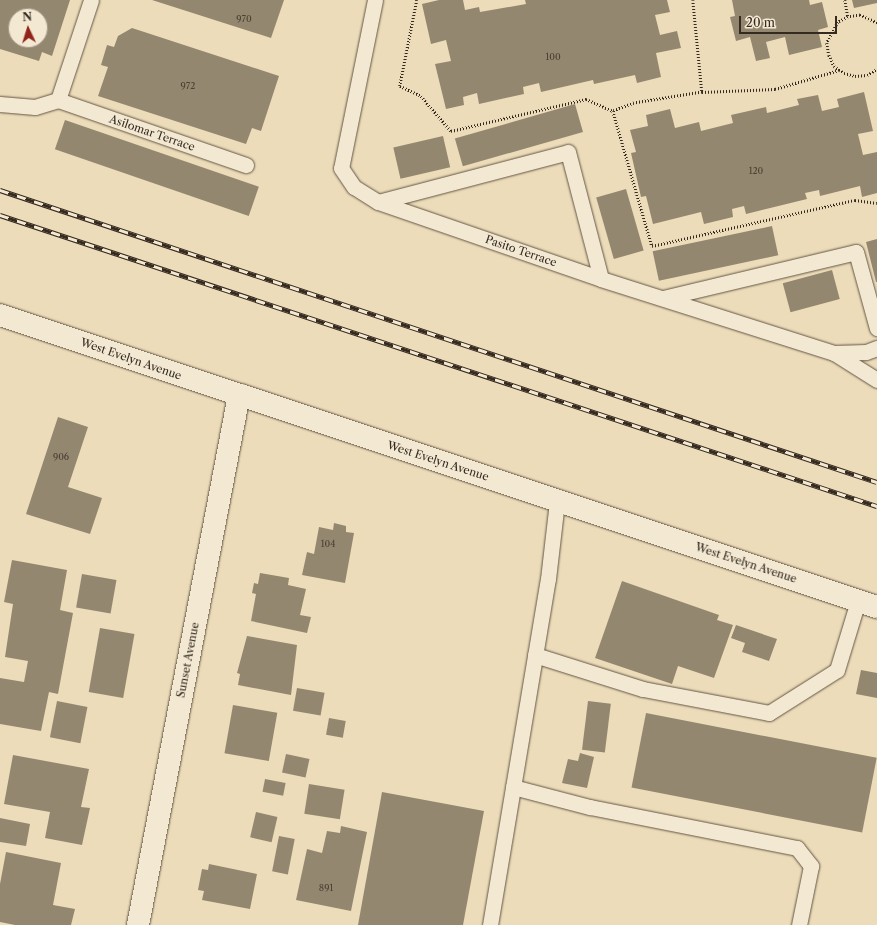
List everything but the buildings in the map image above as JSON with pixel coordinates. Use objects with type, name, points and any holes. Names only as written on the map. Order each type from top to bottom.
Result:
[{"type":"main road","name":"West Evelyn Avenue","points":[[0,315],[868,604]]},
{"type":"main road","name":"Sunset Avenue","points":[[138,925],[239,395]]},
{"type":"lane","points":[[0,104],[35,107],[58,100],[91,0]]},
{"type":"lane","name":"Pasito Terrace","points":[[375,0],[342,168],[354,187],[378,202],[601,279],[834,353],[866,352],[877,348]]},
{"type":"lane","name":"Asilomar Terrace","points":[[58,100],[246,165]]},
{"type":"lane","points":[[378,202],[568,152],[601,279]]},
{"type":"lane","points":[[662,298],[856,252],[877,328]]},
{"type":"lane","points":[[834,353],[877,380]]},
{"type":"lane","points":[[490,925],[548,579],[557,501]]},
{"type":"lane","points":[[535,655],[643,689],[769,713],[837,670],[868,604]]},
{"type":"lane","points":[[513,787],[590,807],[797,848],[811,866],[799,925]]},
{"type":"path","points":[[417,0],[400,86],[421,96],[451,131],[586,99],[613,111],[642,101],[702,92],[774,90],[839,70]]},
{"type":"path","points":[[693,0],[702,92]]},
{"type":"path","points":[[845,0],[848,17]]},
{"type":"path","points":[[877,23],[860,15],[848,17],[838,22],[827,43],[829,55],[839,70],[855,76],[867,75],[877,70]]},
{"type":"path","points":[[613,111],[652,246],[855,200],[877,203]]},
{"type":"railway","points":[[0,190],[877,482]]},
{"type":"railway","points":[[0,215],[877,506]]}]
